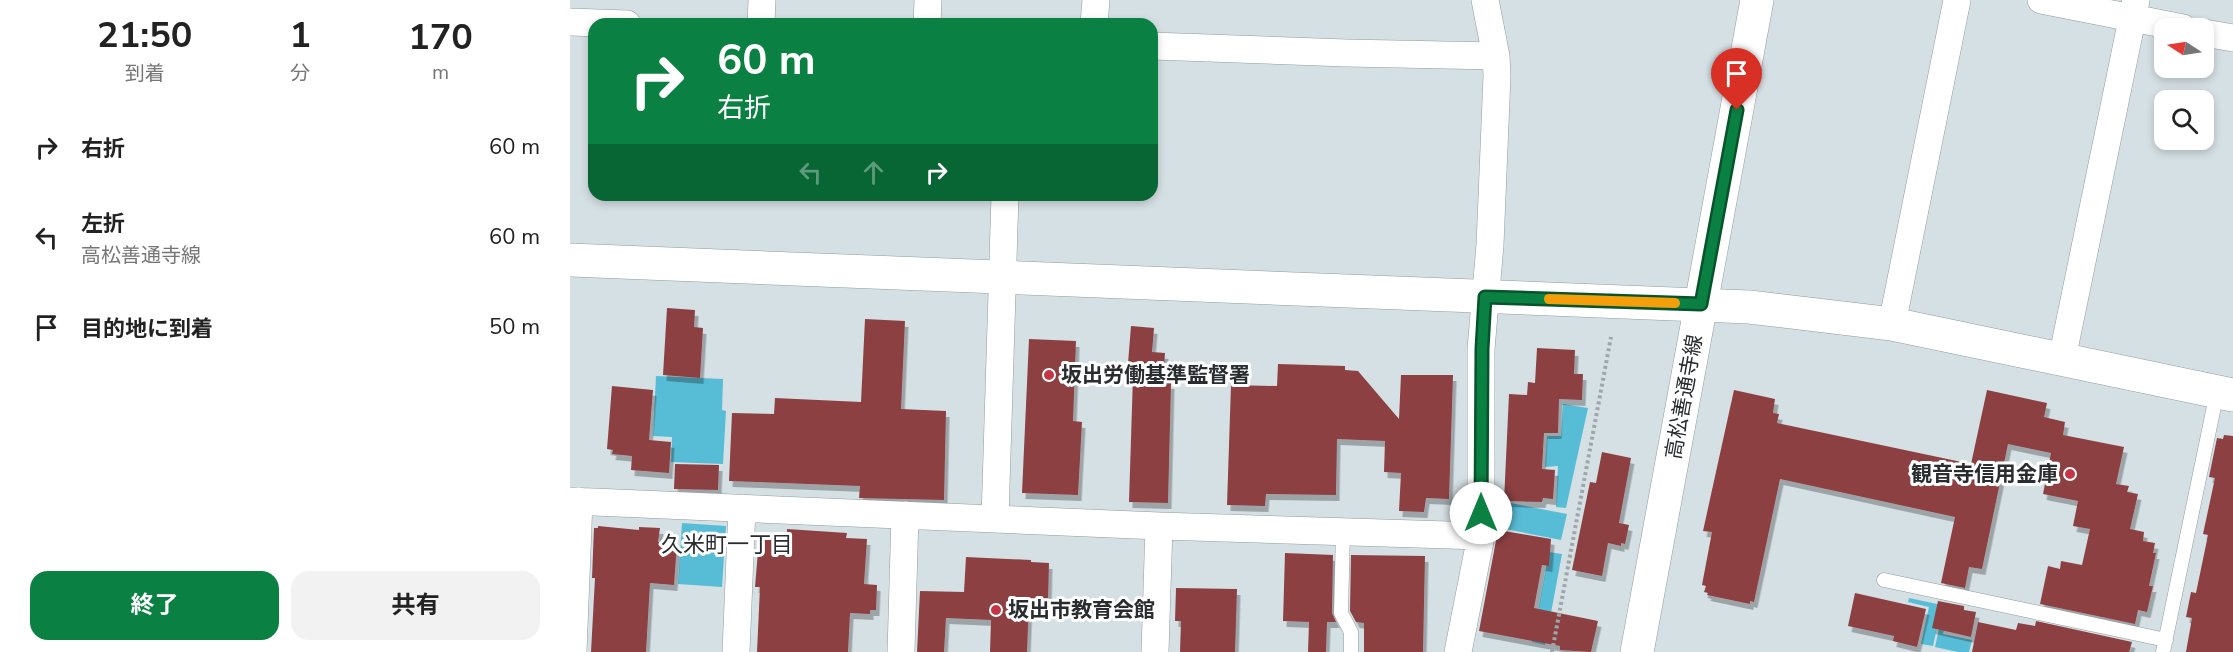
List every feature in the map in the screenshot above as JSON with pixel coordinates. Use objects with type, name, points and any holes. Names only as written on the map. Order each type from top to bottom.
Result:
[{"type":"street","points":[[761,18],[762,0]]},
{"type":"street","points":[[927,18],[928,0]]},
{"type":"street","points":[[1094,18],[1096,0]]},
{"type":"street","points":[[1458,652],[1481,536],[1482,349],[1490,246],[1497,76],[1496,56],[1485,0]]},
{"type":"street","name":"高松善通寺線","points":[[1637,652],[1757,0]]},
{"type":"street","points":[[1892,324],[1957,0]]},
{"type":"street","points":[[2041,0],[2134,9],[2157,18]]},
{"type":"street","points":[[2062,359],[2134,9]]},
{"type":"street","points":[[570,22],[588,19]]},
{"type":"street","points":[[2214,35],[2233,38]]},
{"type":"street","points":[[1158,46],[1496,56]]},
{"type":"street","points":[[995,519],[1005,201]]},
{"type":"street","points":[[570,260],[1749,307],[1892,324],[2225,394]]},
{"type":"street","points":[[573,652],[574,501],[1159,526],[1481,536]]},
{"type":"street","points":[[736,652],[742,508]]},
{"type":"street","points":[[901,652],[904,515]]},
{"type":"street","points":[[1155,652],[1159,526]]},
{"type":"lane","points":[[1884,580],[2165,646],[2225,394]]},
{"type":"lane","points":[[1343,531],[1341,613],[1351,632],[1351,652]]},
{"type":"path","points":[[1552,652],[1611,337]]},
{"type":"shaded area","points":[[656,376],[723,379],[722,410],[726,411],[723,464],[671,462],[672,437],[653,436]]},
{"type":"shaded area","points":[[1563,404],[1588,408],[1566,508],[1556,507],[1558,466],[1545,467],[1547,436],[1561,436]]},
{"type":"shaded area","points":[[1505,502],[1567,514],[1561,540],[1500,528]]},
{"type":"shaded area","points":[[682,523],[726,526],[722,587],[678,584]]},
{"type":"shaded area","points":[[1549,552],[1562,554],[1545,645],[1532,642]]},
{"type":"shaded area","points":[[1909,598],[1942,605],[1933,646],[1921,644],[1929,607],[1908,602]]},
{"type":"shaded area","points":[[1944,606],[1949,607],[1943,634],[1972,640],[1969,652],[1935,647]]},
{"type":"building","points":[[667,308],[695,310],[694,327],[703,328],[700,378],[663,375]]},
{"type":"building","points":[[865,319],[905,321],[901,409],[946,411],[944,500],[859,498],[860,486],[729,481],[732,413],[774,414],[775,398],[861,402]]},
{"type":"building","points":[[1131,326],[1154,328],[1152,352],[1165,353],[1163,382],[1171,383],[1168,503],[1129,502],[1133,376],[1127,376]]},
{"type":"building","points":[[1029,339],[1076,341],[1073,421],[1082,422],[1078,495],[1022,493]]},
{"type":"building","points":[[1537,348],[1575,350],[1574,374],[1583,374],[1582,400],[1559,399],[1558,433],[1544,433],[1542,469],[1555,470],[1553,499],[1543,498],[1542,502],[1504,501],[1509,394],[1527,395],[1528,382],[1535,383]]},
{"type":"building","points":[[1278,364],[1345,366],[1345,370],[1358,371],[1399,419],[1401,375],[1453,375],[1449,499],[1426,498],[1424,512],[1399,511],[1401,473],[1384,472],[1385,441],[1337,439],[1336,495],[1266,494],[1265,506],[1227,505],[1231,385],[1277,386]]},
{"type":"building","points":[[612,386],[653,390],[649,440],[671,442],[669,473],[631,470],[632,456],[612,454],[613,450],[607,449]]},
{"type":"building","points":[[1734,390],[1775,399],[1773,413],[1779,414],[1777,423],[1971,464],[1987,390],[2047,403],[2044,417],[2065,422],[2063,435],[2124,447],[2116,484],[2129,486],[2127,492],[2138,494],[2130,529],[2144,532],[2143,541],[2155,543],[2153,553],[2156,553],[2149,586],[2153,586],[2147,612],[2138,610],[2135,624],[2040,604],[2048,566],[2060,569],[2061,561],[2082,565],[2090,529],[2073,526],[2078,501],[2043,494],[2051,453],[2008,444],[1982,569],[1969,567],[1965,588],[1941,583],[1955,517],[1780,479],[1754,602],[1750,601],[1750,604],[1707,595],[1708,593],[1704,592],[1706,586],[1702,585],[1712,532],[1703,531]]},
{"type":"building","points":[[2224,435],[2233,436],[2233,652],[2186,652],[2192,618],[2186,617],[2191,592],[2196,593],[2208,535],[2203,534],[2215,478],[2209,477],[2217,438],[2223,439]]},
{"type":"building","points":[[1602,452],[1631,458],[1619,523],[1629,525],[1625,544],[1621,543],[1621,546],[1608,543],[1602,576],[1572,570],[1590,482],[1596,483]]},
{"type":"building","points":[[675,464],[719,465],[718,490],[674,489]]},
{"type":"building","points":[[598,526],[639,530],[639,527],[660,528],[658,542],[677,543],[674,585],[650,583],[646,652],[591,652],[595,578],[592,578],[594,528]]},
{"type":"building","points":[[787,529],[847,533],[846,538],[867,539],[864,584],[877,585],[876,610],[870,610],[870,614],[850,613],[848,652],[757,652],[760,587],[755,587],[758,551],[762,551],[762,535],[787,536]]},
{"type":"building","points":[[1498,530],[1551,539],[1549,566],[1542,565],[1534,608],[1598,621],[1591,652],[1560,650],[1560,646],[1479,631]]},
{"type":"building","points":[[1285,553],[1333,555],[1332,613],[1336,622],[1327,622],[1326,652],[1308,652],[1309,622],[1283,621]]},
{"type":"building","points":[[1351,555],[1425,556],[1423,652],[1364,652],[1364,623],[1356,622],[1350,611]]},
{"type":"building","name":"坂出市教育会館","points":[[966,557],[1049,563],[1048,601],[1029,601],[1027,652],[990,652],[991,620],[946,618],[944,652],[917,652],[920,591],[964,592]]},
{"type":"building","points":[[1176,588],[1237,589],[1235,652],[1180,652],[1181,621],[1175,621]]},
{"type":"building","points":[[1855,593],[1926,609],[1917,647],[1893,641],[1894,636],[1848,626]]},
{"type":"building","points":[[1938,601],[1964,606],[1964,610],[1976,612],[1971,637],[1932,628]]},
{"type":"building","points":[[2036,621],[2132,642],[2129,652],[1972,652],[1978,622],[2016,630],[2018,623],[2035,626]]},
{"type":"slow traffic","points":[[1549,299],[1675,303]]},
{"type":"place","name":"坂出労働基準監督署","points":[[1049,375]]},
{"type":"place","name":"観音寺信用金庫","points":[[2070,474]]},
{"type":"place","name":"坂出市教育会館","points":[[996,610]]},
{"type":"district","name":"久米町一丁目","points":[[727,544]]},
{"type":"route","points":[[1481,513],[1482,349],[1485,297],[1701,304],[1737,110]]}]
